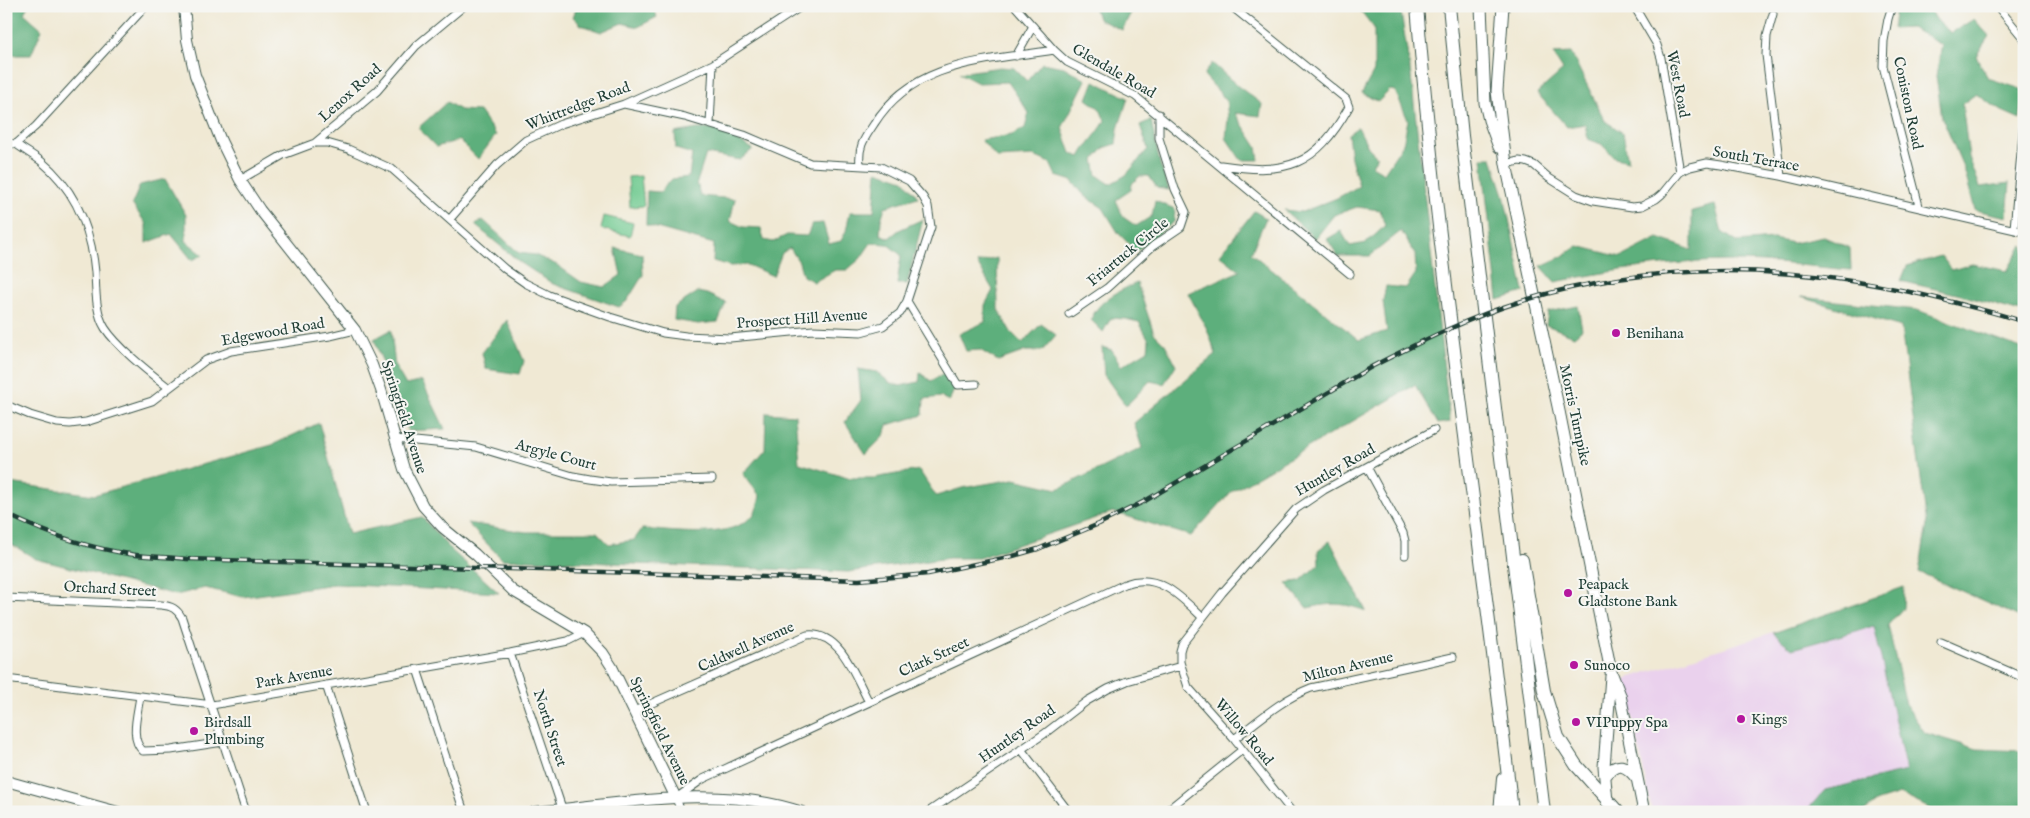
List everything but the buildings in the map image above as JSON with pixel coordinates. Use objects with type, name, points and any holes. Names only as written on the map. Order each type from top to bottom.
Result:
[{"type":"highway","points":[[1417,6],[1428,131],[1512,812]]},
{"type":"highway","points":[[1449,6],[1454,72],[1544,812]]},
{"type":"highway","points":[[1493,398],[1544,691],[1550,714],[1558,737],[1566,752],[1608,805],[1618,812]]},
{"type":"highway","points":[[1500,812],[1505,749]]},
{"type":"main road","name":"Springfield Avenue","points":[[184,6],[187,40],[195,75],[220,141],[240,180],[260,210],[355,330],[381,390],[410,484],[423,506],[442,527],[475,554],[514,592],[584,633],[593,641],[607,660],[634,711],[676,798]]},
{"type":"main road","points":[[1481,6],[1485,103],[1489,120],[1506,164]]},
{"type":"main road","points":[[1503,6],[1497,91],[1506,164]]},
{"type":"main road","name":"Morris Turnpike","points":[[1506,164],[1559,410],[1611,672],[1620,694],[1644,812]]},
{"type":"main road","name":"Morris Turnpike","points":[[1608,805],[1605,776],[1611,672]]},
{"type":"main road","points":[[1605,776],[1613,767],[1621,766],[1628,769],[1637,779]]},
{"type":"main road","points":[[6,781],[118,812]]},
{"type":"main road","points":[[534,812],[676,798],[746,799],[802,812]]},
{"type":"street","points":[[16,144],[36,126],[146,6]]},
{"type":"street","name":"Lenox Road","points":[[240,180],[283,155],[315,143],[377,91],[416,46],[464,6]]},
{"type":"street","name":"Whittredge Road","points":[[450,220],[497,165],[526,140],[561,124],[624,104],[713,64],[802,6]]},
{"type":"street","points":[[1015,6],[1054,50]]},
{"type":"street","points":[[1221,165],[1263,170],[1279,169],[1302,161],[1319,149],[1332,136],[1349,108],[1348,102],[1231,6]]},
{"type":"street","points":[[1239,6],[1242,15]]},
{"type":"street","name":"West Road","points":[[1634,6],[1657,45],[1661,58],[1680,172]]},
{"type":"street","name":"Coniston Road","points":[[1892,6],[1884,41],[1883,66],[1919,206]]},
{"type":"street","points":[[1996,6],[2024,39]]},
{"type":"street","points":[[1773,14],[1767,36],[1766,55],[1781,176]]},
{"type":"street","points":[[1016,56],[1033,26]]},
{"type":"street","name":"Glendale Road","points":[[860,165],[858,152],[877,119],[889,103],[912,84],[936,72],[954,67],[1054,50],[1067,62],[1135,96],[1159,114],[1350,274]]},
{"type":"street","points":[[710,124],[713,64]]},
{"type":"street","name":"Prospect Hill Avenue","points":[[315,143],[327,143],[342,147],[392,169],[505,269],[525,284],[549,295],[610,317],[663,333],[730,338],[812,330],[861,332],[883,326],[900,313],[907,301],[931,227],[928,206],[920,192],[908,181],[882,167],[810,163],[744,135],[710,124],[624,104]]},
{"type":"street","name":"Friartuck Circle","points":[[1069,314],[1100,293],[1154,246],[1181,227],[1186,212],[1175,189],[1159,138],[1159,114]]},
{"type":"street","points":[[2014,228],[2024,121]]},
{"type":"street","points":[[6,143],[16,144],[40,161],[69,190],[82,214],[93,249],[99,313],[104,327],[144,368],[169,388]]},
{"type":"street","points":[[1506,164],[1519,161],[1526,162],[1534,165],[1549,178],[1576,195],[1593,201],[1632,206],[1642,206],[1656,199],[1680,172]]},
{"type":"street","name":"South Terrace","points":[[1680,172],[1690,167],[1708,163],[1781,176],[1919,206],[2024,232]]},
{"type":"street","points":[[907,301],[958,385],[976,384]]},
{"type":"street","name":"Edgewood Road","points":[[6,405],[30,415],[58,422],[78,423],[101,419],[147,403],[206,360],[231,351],[330,336],[355,330]]},
{"type":"street","name":"Huntley Road","points":[[928,812],[1044,734],[1087,701],[1108,689],[1128,681],[1181,666],[1180,651],[1182,644],[1202,617],[1296,509],[1324,490],[1434,430]]},
{"type":"street","name":"Argyle Court","points":[[395,439],[476,447],[572,476],[610,482],[712,479]]},
{"type":"street","points":[[1367,467],[1403,533],[1405,556]]},
{"type":"street","name":"Clark Street","points":[[676,798],[703,779],[1134,580],[1164,584],[1202,617]]},
{"type":"street","name":"Orchard Street","points":[[6,598],[170,606],[178,610],[212,705],[246,812]]},
{"type":"street","name":"Park Avenue","points":[[6,679],[212,705],[510,653],[568,641],[584,633]]},
{"type":"street","name":"Caldwell Avenue","points":[[634,711],[807,635],[826,637],[836,645],[869,702]]},
{"type":"street","points":[[1941,642],[2024,678]]},
{"type":"street","name":"North Street","points":[[510,653],[563,810]]},
{"type":"street","name":"Milton Avenue","points":[[1234,739],[1295,694],[1310,688],[1453,657]]},
{"type":"street","name":"Willow Road","points":[[1181,666],[1188,688],[1234,739],[1292,812]]},
{"type":"street","points":[[417,669],[464,812]]},
{"type":"street","points":[[326,685],[367,812]]},
{"type":"street","points":[[140,696],[135,739],[138,747],[144,752],[223,742]]},
{"type":"street","points":[[1021,750],[1069,812]]},
{"type":"street","points":[[1165,812],[1242,750]]},
{"type":"street","name":"Springfield Avenue","points":[[676,798],[681,812]]},
{"type":"shaded area","points":[[1879,599],[1916,784],[1845,812],[1652,812],[1625,679]]},
{"type":"green space","points":[[6,6],[28,6],[24,13],[42,29],[31,55],[6,55]]},
{"type":"green space","points":[[577,6],[653,6],[657,17],[638,27],[622,23],[601,32],[581,25],[573,17]]},
{"type":"green space","points":[[1094,6],[1134,7],[1122,30],[1098,19]]},
{"type":"green space","points":[[1357,6],[1400,6],[1411,76],[1450,422],[1438,424],[1415,385],[1231,492],[1191,536],[1113,512],[979,558],[949,558],[848,572],[502,559],[467,523],[526,532],[597,532],[609,544],[634,540],[642,529],[701,532],[732,528],[754,514],[758,505],[760,496],[743,474],[765,449],[766,413],[795,415],[799,463],[848,478],[874,478],[919,470],[936,496],[962,488],[1014,479],[1058,489],[1142,448],[1134,423],[1216,354],[1207,329],[1188,293],[1240,271],[1220,255],[1254,211],[1266,218],[1251,253],[1359,340],[1387,331],[1383,301],[1386,286],[1406,288],[1416,273],[1415,254],[1401,231],[1370,256],[1338,256],[1327,239],[1341,231],[1350,246],[1366,243],[1385,226],[1380,210],[1357,207],[1334,215],[1315,239],[1284,210],[1302,212],[1337,198],[1359,186],[1351,158],[1348,134],[1358,127],[1368,147],[1377,156],[1372,166],[1384,173],[1403,144],[1408,120],[1395,91],[1390,90],[1378,102],[1362,93],[1374,71],[1374,28]]},
{"type":"green space","points":[[1896,6],[1931,6],[1930,10],[1935,19],[1951,33],[1974,19],[1989,36],[1976,56],[1988,78],[2024,90],[2020,119],[2002,111],[1976,94],[1962,104],[1969,157],[1980,187],[2010,183],[2007,217],[1975,210],[1964,169],[1942,118],[1936,76],[1942,45],[1911,28],[1893,29]]},
{"type":"green space","points":[[1571,53],[1605,121],[1623,133],[1628,161],[1615,158],[1601,144],[1588,139],[1585,124],[1567,127],[1537,93],[1563,70],[1553,54]]},
{"type":"green space","points":[[1042,63],[1064,67],[1086,80],[1062,128],[1071,153],[1080,157],[1105,121],[1100,109],[1087,99],[1094,81],[1128,98],[1118,129],[1116,144],[1104,148],[1094,160],[1097,175],[1110,184],[1126,175],[1148,149],[1140,125],[1151,120],[1160,164],[1169,190],[1157,188],[1149,176],[1140,176],[1132,184],[1131,190],[1116,200],[1123,217],[1136,226],[1152,216],[1155,201],[1175,209],[1174,222],[1136,251],[1119,234],[1103,208],[1085,196],[1072,181],[1056,176],[1050,163],[1034,156],[997,158],[981,140],[1012,135],[1025,128],[1029,113],[1008,82],[978,83],[959,73],[1000,67],[1014,68],[1027,81]]},
{"type":"green space","points":[[1212,63],[1262,104],[1260,116],[1235,113],[1257,147],[1259,160],[1241,160],[1226,138],[1228,118],[1226,100],[1204,75]]},
{"type":"green space","points":[[447,102],[460,110],[479,111],[496,135],[478,159],[459,140],[436,147],[418,128]]},
{"type":"green space","points":[[697,129],[717,129],[753,149],[740,160],[706,154],[697,182],[700,196],[735,199],[730,221],[743,227],[761,228],[764,240],[773,242],[787,235],[807,236],[812,224],[823,223],[829,244],[841,241],[846,231],[850,212],[874,212],[877,171],[904,180],[918,197],[885,207],[881,220],[880,234],[889,238],[899,230],[923,219],[907,284],[897,284],[901,255],[887,244],[871,243],[860,259],[847,270],[835,270],[814,282],[803,276],[799,262],[790,248],[782,253],[773,276],[748,265],[730,266],[713,261],[714,244],[646,225],[647,191],[660,192],[672,179],[689,177],[692,154],[676,149],[675,133]]},
{"type":"green space","points":[[2024,146],[2024,221],[2020,221]]},
{"type":"green space","points":[[1482,158],[1492,158],[1504,195],[1524,292],[1498,300]]},
{"type":"green space","points":[[641,176],[644,206],[630,207],[628,177]]},
{"type":"green space","points":[[165,179],[186,215],[186,241],[203,255],[192,260],[171,234],[146,243],[146,224],[132,204],[140,185]]},
{"type":"green space","points":[[1715,205],[1722,232],[1737,242],[1773,239],[1793,243],[1824,237],[1850,248],[1851,270],[1762,262],[1711,261],[1644,267],[1555,282],[1541,266],[1561,257],[1578,246],[1621,257],[1658,238],[1692,250],[1692,211]]},
{"type":"green space","points":[[604,216],[633,223],[630,236],[601,229]]},
{"type":"green space","points":[[483,220],[519,253],[535,255],[557,265],[581,282],[604,287],[621,275],[615,248],[642,254],[643,275],[627,301],[619,307],[553,284],[521,263],[475,225]]},
{"type":"green space","points":[[2022,245],[2024,246],[2024,313],[1961,295],[1901,281],[1907,266],[1941,256],[1952,270],[1972,264],[2007,271]]},
{"type":"green space","points":[[997,258],[998,309],[1011,332],[1022,343],[1041,324],[1056,335],[1042,351],[1026,351],[998,361],[980,350],[966,351],[959,334],[985,322],[985,305],[993,290],[977,263]]},
{"type":"green space","points":[[1137,283],[1154,333],[1165,344],[1176,365],[1164,384],[1150,381],[1126,406],[1104,375],[1102,347],[1112,350],[1121,366],[1148,350],[1149,340],[1139,322],[1111,318],[1103,332],[1091,320],[1098,307],[1110,297]]},
{"type":"green space","points":[[698,292],[726,303],[718,322],[698,324],[674,320],[675,307]]},
{"type":"green space","points":[[1801,297],[1917,310],[2024,349],[2024,619],[1919,572],[1927,525],[1901,327]]},
{"type":"green space","points":[[1578,306],[1582,329],[1574,336],[1546,325],[1548,312]]},
{"type":"green space","points":[[507,320],[524,361],[520,374],[486,369],[482,353]]},
{"type":"green space","points":[[391,330],[395,366],[406,385],[422,381],[445,429],[408,431],[374,339]]},
{"type":"green space","points":[[858,369],[877,372],[889,382],[900,386],[919,382],[920,373],[931,381],[945,373],[956,386],[949,401],[941,397],[924,399],[923,415],[887,425],[884,436],[866,454],[845,422],[861,400]]},
{"type":"green space","points":[[319,423],[349,534],[422,517],[451,550],[499,593],[335,584],[243,597],[205,588],[176,595],[36,559],[6,541],[6,481],[94,495],[272,445]]},
{"type":"green space","points":[[1330,541],[1366,611],[1336,604],[1307,608],[1286,583],[1300,581],[1319,564],[1318,550]]},
{"type":"green space","points":[[1904,587],[1903,608],[1888,625],[1906,705],[1925,733],[1977,749],[2024,751],[2024,812],[1937,812],[1900,794],[1878,801],[1864,812],[1805,812],[1825,790],[1906,771],[1874,626],[1792,649],[1773,633]]},
{"type":"railway","points":[[6,514],[53,534],[102,549],[136,555],[187,559],[859,580],[928,574],[1038,549],[1099,524],[1145,501],[1373,366],[1446,330],[1503,307],[1575,287],[1627,278],[1680,272],[1733,271],[1785,273],[1891,288],[1984,310],[2024,322]]},
{"type":"place","name":"Benihana","points":[[1616,333]]},
{"type":"place","name":"Peapack Gladstone Bank","points":[[1568,593]]},
{"type":"place","name":"Sunoco","points":[[1574,665]]},
{"type":"place","name":"Kings","points":[[1741,719]]},
{"type":"place","name":"VIPuppy Spa","points":[[1576,722]]},
{"type":"place","name":"Birdsall Plumbing","points":[[194,731]]}]
